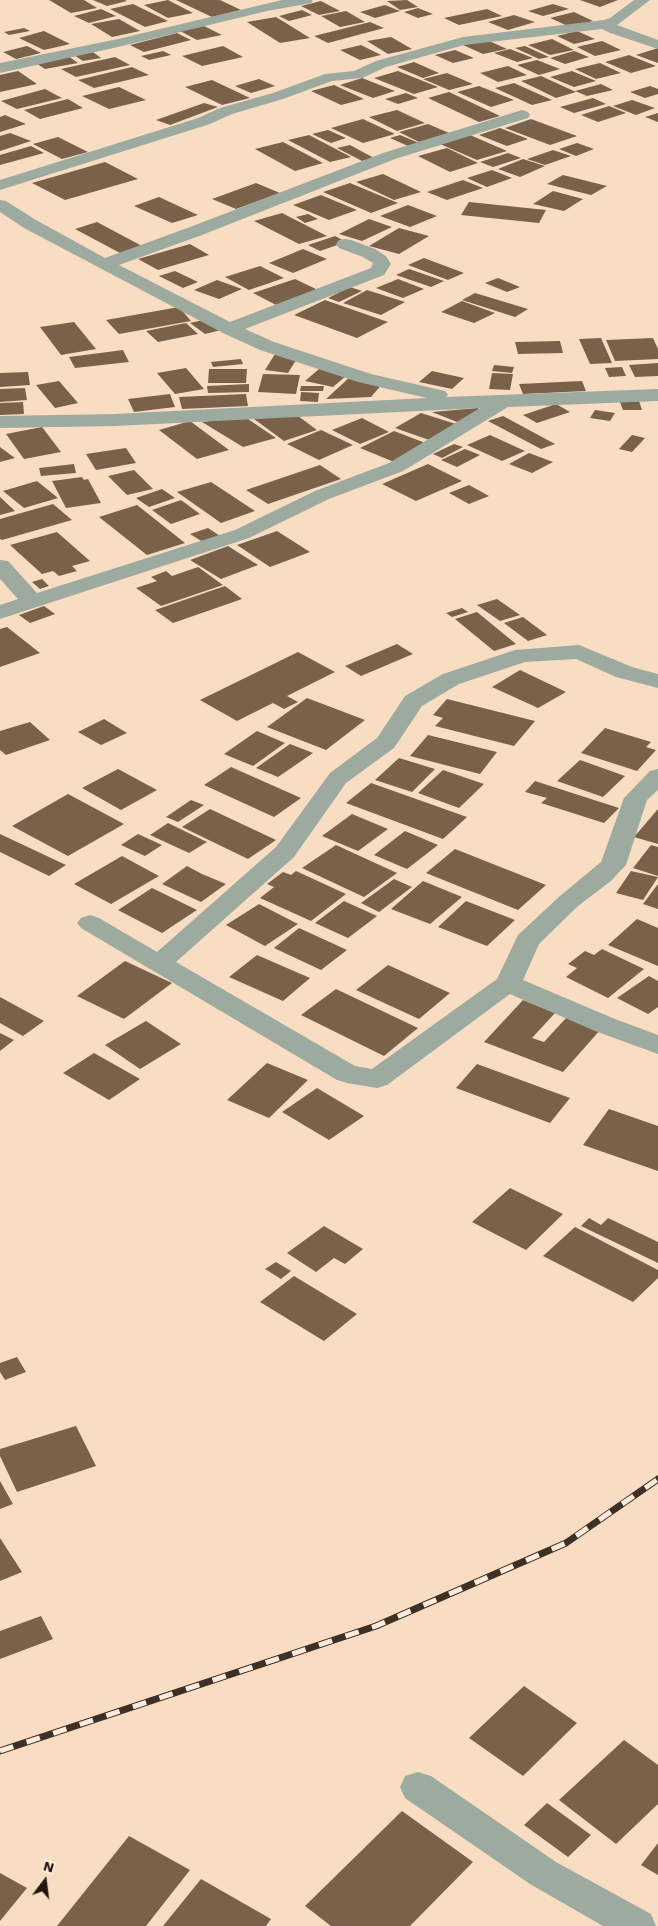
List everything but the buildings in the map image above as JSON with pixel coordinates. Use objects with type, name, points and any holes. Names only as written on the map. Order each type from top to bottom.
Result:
[{"type":"street","points":[[0,68],[118,43],[267,7],[306,0]]},
{"type":"street","points":[[0,185],[204,121],[226,111],[278,96],[330,77],[357,75],[381,64],[463,42],[605,24],[614,21],[643,0]]},
{"type":"street","points":[[605,24],[615,30],[658,45]]},
{"type":"street","points":[[104,264],[196,231],[389,156],[522,115]]},
{"type":"street","points":[[0,205],[30,224],[104,264],[229,329],[267,346],[365,378],[473,404]]},
{"type":"street","points":[[229,329],[362,279],[378,271],[382,264],[380,260],[345,244]]},
{"type":"street","points":[[0,422],[115,420],[374,406],[473,404],[658,395]]},
{"type":"street","points":[[0,612],[242,534],[322,495],[396,467],[503,402]]},
{"type":"street","points":[[0,566],[33,602]]},
{"type":"street","points":[[160,963],[284,852],[338,778],[386,743],[413,701],[428,692],[451,679],[523,655],[579,652],[624,672],[658,681]]},
{"type":"street","points":[[90,923],[347,1074],[377,1079],[508,983],[527,941],[613,865],[636,798],[658,776]]},
{"type":"street","points":[[508,983],[605,1025],[658,1045]]},
{"type":"street","points":[[418,1787],[543,1873],[637,1926]]},
{"type":"railway","points":[[0,1751],[376,1626],[566,1543],[658,1479]]}]
